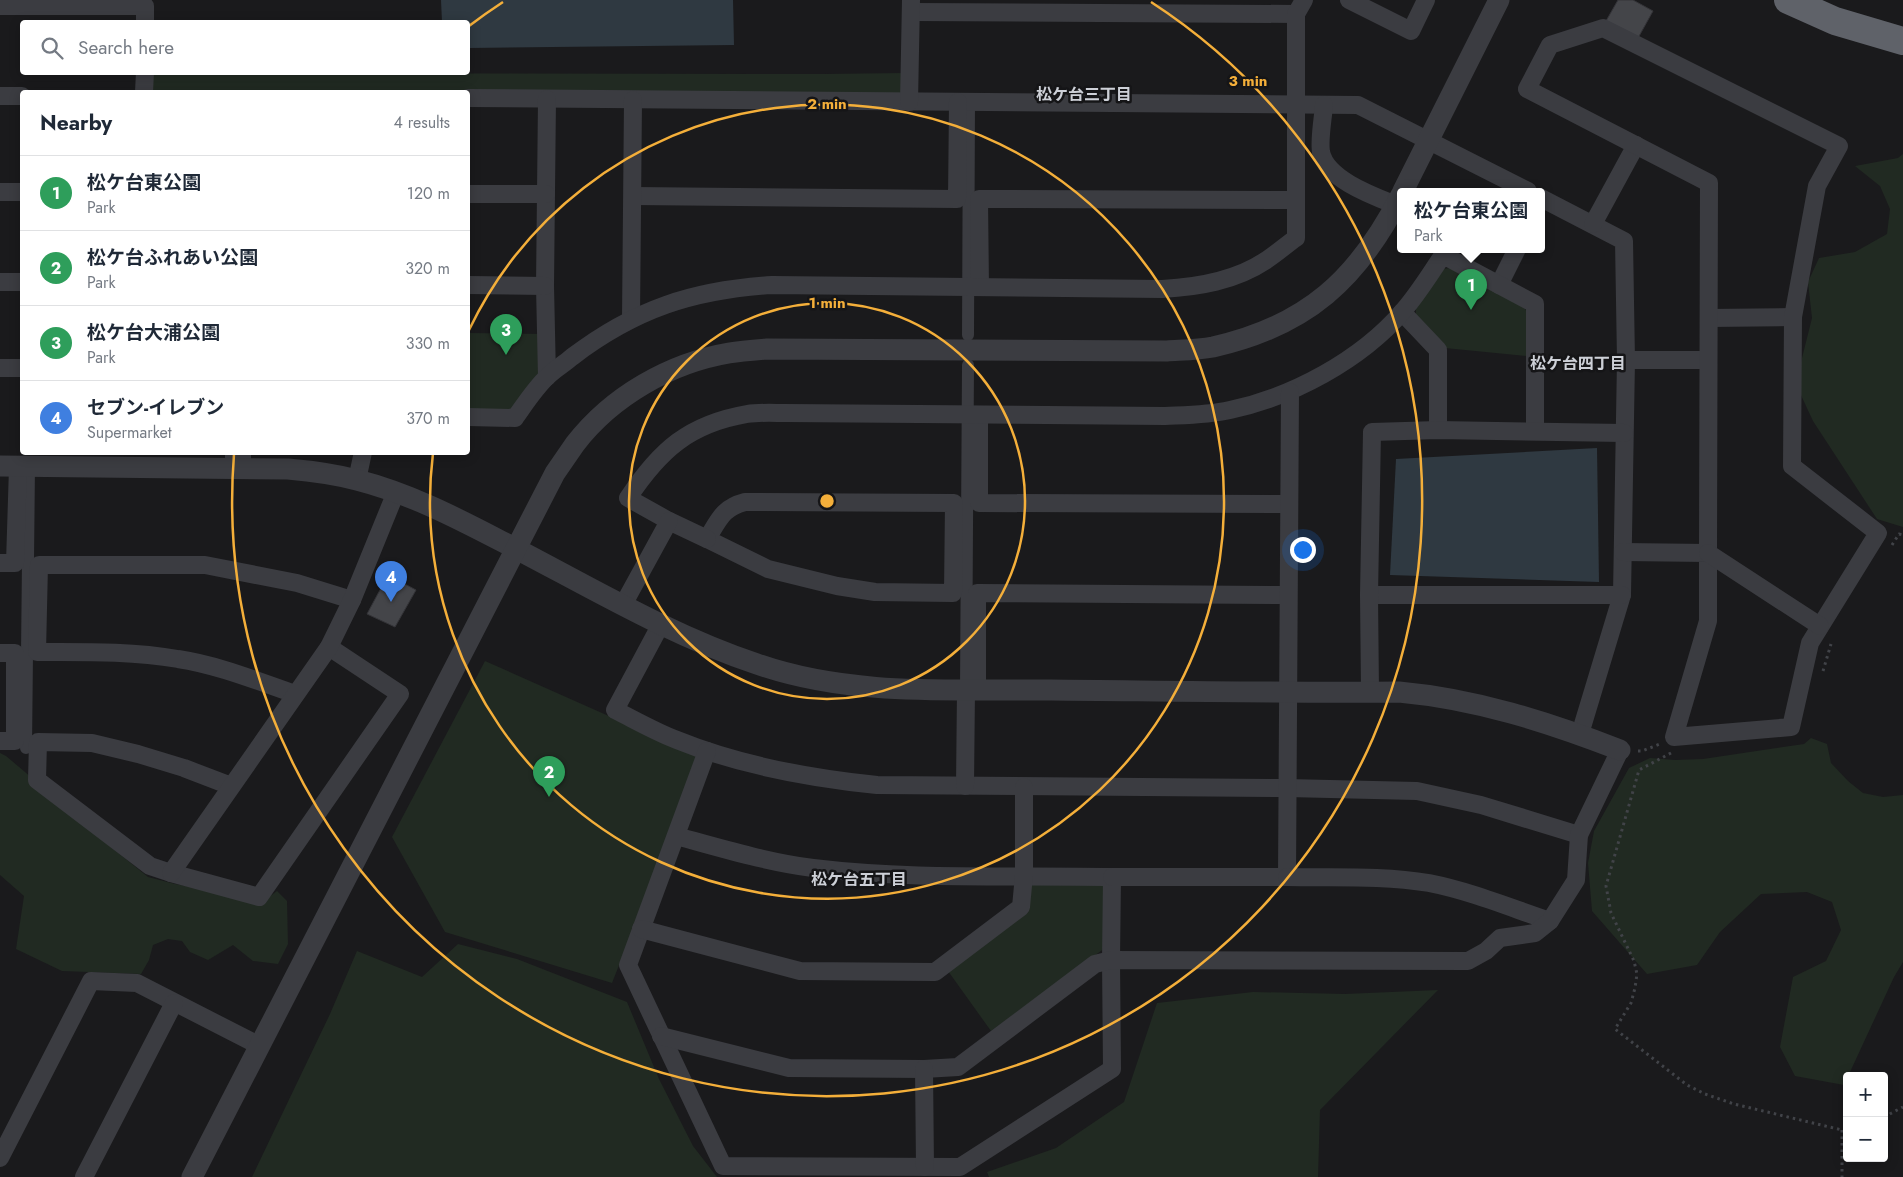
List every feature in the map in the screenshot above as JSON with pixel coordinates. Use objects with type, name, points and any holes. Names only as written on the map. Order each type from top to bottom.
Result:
[{"type":"highway","points":[[1788,0],[1834,21],[1903,41]]},
{"type":"street","points":[[1349,0],[1410,31],[1426,0]]},
{"type":"street","points":[[1405,188],[1499,0]]},
{"type":"street","points":[[0,6],[145,6],[145,20]]},
{"type":"street","points":[[470,417],[515,418],[547,377],[590,344],[631,319],[664,304],[700,294],[736,288],[772,286],[1162,289],[1196,287],[1235,276],[1264,262],[1296,238],[1296,105],[1300,7],[911,6],[909,102]]},
{"type":"street","points":[[1603,28],[1840,146],[1817,186],[1793,317],[1792,466],[1878,533],[1810,643],[1791,727],[1674,745],[1708,622],[1710,183],[1636,145],[1526,89],[1550,44],[1603,28]]},
{"type":"street","points":[[144,90],[145,75]]},
{"type":"street","points":[[0,96],[20,96]]},
{"type":"street","points":[[470,98],[1358,105],[1519,188]]},
{"type":"street","points":[[547,99],[545,286],[547,377]]},
{"type":"street","points":[[631,319],[633,100]]},
{"type":"street","points":[[633,196],[957,199],[963,102]]},
{"type":"street","points":[[963,102],[973,288]]},
{"type":"street","points":[[1324,105],[1321,152],[1327,166],[1340,178],[1358,189],[1397,196]]},
{"type":"street","points":[[1593,224],[1636,145]]},
{"type":"street","points":[[0,192],[20,192]]},
{"type":"street","points":[[470,194],[546,194]]},
{"type":"street","points":[[968,335],[979,199],[1296,200]]},
{"type":"street","points":[[1545,201],[1624,241],[1626,360],[1622,595],[1580,734]]},
{"type":"street","points":[[192,1177],[555,473],[575,444],[620,400],[648,382],[676,368],[730,353],[767,349],[1167,351],[1211,348],[1272,330],[1302,313],[1328,294],[1351,272],[1369,249],[1386,224],[1397,203]]},
{"type":"street","points":[[1499,284],[1515,253]]},
{"type":"street","points":[[707,539],[724,512],[733,505],[745,502],[954,503],[953,593],[875,592],[837,586],[768,569],[669,521],[628,498],[645,472],[666,450],[691,432],[716,422],[749,414],[1165,416],[1204,414],[1231,410],[1290,392],[1340,364],[1381,333],[1402,312],[1443,255],[1535,304],[1535,431]]},
{"type":"street","points":[[0,282],[20,282]]},
{"type":"street","points":[[470,285],[545,286]]},
{"type":"street","points":[[1402,312],[1438,350],[1438,430]]},
{"type":"street","points":[[1709,318],[1793,317]]},
{"type":"street","points":[[1626,360],[1708,360]]},
{"type":"street","points":[[968,365],[978,503],[1289,504]]},
{"type":"street","points":[[0,368],[20,368]]},
{"type":"street","points":[[1287,877],[1290,392]]},
{"type":"street","points":[[971,690],[973,415]]},
{"type":"street","points":[[1370,692],[1369,595],[1372,432],[1438,430],[1624,432]]},
{"type":"street","points":[[357,480],[362,455]]},
{"type":"street","points":[[16,466],[240,460],[357,480],[396,492],[425,504],[661,624],[756,664],[824,682],[861,687],[971,690],[1399,692],[1456,699],[1512,712],[1580,734],[1620,750],[1579,835],[1576,880],[1550,921],[1535,933],[1500,938],[1486,951],[1468,961],[1111,960],[1095,964],[958,1067],[924,1069],[789,1068],[661,1036]]},
{"type":"street","points":[[0,563],[15,563],[16,466]]},
{"type":"street","points":[[16,466],[26,748]]},
{"type":"street","points":[[171,873],[328,647],[352,600],[396,492]]},
{"type":"street","points":[[623,605],[669,521]]},
{"type":"street","points":[[1623,552],[1708,554],[1820,626]]},
{"type":"street","points":[[295,694],[228,671],[179,659],[124,652],[37,652],[39,565],[205,565],[297,583],[352,600]]},
{"type":"street","points":[[965,786],[977,592],[1288,595]]},
{"type":"street","points":[[1369,595],[1622,595]]},
{"type":"street","points":[[661,624],[615,710],[676,740],[762,767],[825,780],[877,785],[1287,788],[1417,791],[1481,805],[1579,835]]},
{"type":"street","points":[[231,786],[184,768],[92,743],[38,742],[37,780],[150,866],[259,897],[400,694],[328,647]]},
{"type":"street","points":[[0,653],[15,654],[15,741],[0,741]]},
{"type":"street","points":[[707,751],[628,965],[722,1166],[960,1167],[1112,1069],[1112,876]]},
{"type":"street","points":[[641,929],[800,971],[935,972],[1021,907],[1024,875],[1024,787]]},
{"type":"street","points":[[676,836],[759,859],[811,868],[880,874],[1397,879],[1431,884],[1467,893],[1550,921]]},
{"type":"street","points":[[0,1158],[92,981],[137,982],[260,1046]]},
{"type":"street","points":[[84,1177],[174,1002]]},
{"type":"street","points":[[924,1069],[925,1167]]},
{"type":"path","points":[[1889,550],[1899,534],[1903,534]]},
{"type":"path","points":[[1820,680],[1832,638]]},
{"type":"path","points":[[1620,750],[1642,751],[1674,745]]},
{"type":"path","points":[[1674,745],[1639,770],[1606,886],[1612,913],[1634,961],[1637,974],[1631,1002],[1615,1029],[1687,1085],[1705,1094],[1734,1104],[1842,1130],[1842,1177]]},
{"type":"path","points":[[1888,1115],[1903,1107]]},
{"type":"shaded area","points":[[441,0],[733,0],[734,45],[470,48],[470,20],[442,20]]},
{"type":"shaded area","points":[[905,73],[904,95],[470,93],[470,90],[152,90],[152,75]]},
{"type":"shaded area","points":[[1903,154],[1903,527],[1877,519],[1813,421],[1800,393],[1800,366],[1812,318],[1808,282],[1819,258],[1855,252],[1887,234],[1890,209],[1880,186],[1855,166],[1898,158]]},
{"type":"shaded area","points":[[1450,268],[1523,305],[1528,314],[1527,356],[1445,348],[1416,315],[1416,307],[1442,269]]},
{"type":"shaded area","points":[[470,333],[544,334],[545,376],[514,415],[470,413]]},
{"type":"shaded area","points":[[1597,448],[1599,582],[1390,575],[1396,459]]},
{"type":"shaded area","points":[[485,661],[701,757],[612,983],[445,932],[392,837]]},
{"type":"shaded area","points":[[1811,738],[1827,744],[1831,763],[1848,781],[1863,793],[1883,797],[1903,795],[1903,962],[1894,977],[1850,1072],[1843,1072],[1843,1085],[1795,1076],[1780,1047],[1793,977],[1826,961],[1841,930],[1832,902],[1807,892],[1761,894],[1720,932],[1697,965],[1647,974],[1592,911],[1588,863],[1594,831],[1629,768],[1650,758],[1675,760],[1703,759],[1804,744]]},
{"type":"shaded area","points":[[0,753],[6,756],[85,826],[148,877],[175,884],[265,900],[277,891],[287,901],[288,944],[278,964],[253,961],[233,945],[208,960],[190,952],[182,941],[168,939],[153,945],[149,960],[141,974],[62,971],[16,949],[24,896],[0,875]]},
{"type":"shaded area","points":[[1030,882],[1107,882],[1105,948],[991,1031],[948,971],[1028,911]]},
{"type":"shaded area","points":[[458,944],[517,959],[627,1002],[659,1079],[693,1146],[717,1177],[252,1177],[330,1014],[357,951],[422,977]]},
{"type":"shaded area","points":[[1438,990],[1320,1110],[1318,1177],[989,1177],[987,1172],[1056,1148],[1124,1102],[1157,1003],[1253,992],[1345,994]]},
{"type":"building","points":[[1618,0],[1633,0],[1653,11],[1638,38],[1606,21]]},
{"type":"building","points":[[388,575],[416,590],[395,627],[367,614]]},
{"type":"place","name":"松ケ台東公園","points":[[1471,310]]},
{"type":"place","name":"松ケ台大浦公園","points":[[506,355]]},
{"type":"place","name":"セブン-イレブン","points":[[391,602]]},
{"type":"place","name":"松ケ台ふれあい公園","points":[[549,797]]},
{"type":"district","name":"松ケ台三丁目","points":[[1084,94]]},
{"type":"district","name":"松ケ台四丁目","points":[[1578,363]]},
{"type":"district","name":"松ケ台五丁目","points":[[859,879]]}]
